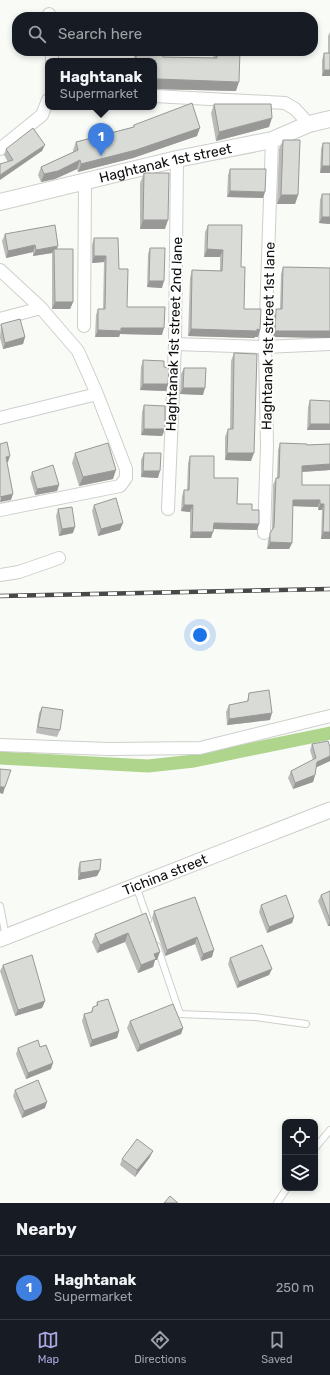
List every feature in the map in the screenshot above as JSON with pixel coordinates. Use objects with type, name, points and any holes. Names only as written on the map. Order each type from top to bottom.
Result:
[{"type":"main road","name":"Haghtanak 1st street","points":[[0,202],[176,159],[272,140],[309,124],[330,118]]},
{"type":"street","points":[[157,96],[285,103],[295,109],[309,124]]},
{"type":"street","points":[[0,149],[42,115],[45,108]]},
{"type":"street","name":"Haghtanak 1st street 1st lane","points":[[264,533],[267,446],[265,347],[272,140]]},
{"type":"street","name":"Haghtanak 1st street 2nd lane","points":[[168,509],[175,344],[176,159]]},
{"type":"street","points":[[84,326],[85,181]]},
{"type":"street","points":[[0,270],[41,308],[78,351],[97,394],[126,469],[126,478],[120,486],[0,510]]},
{"type":"street","points":[[0,318],[41,308]]},
{"type":"street","points":[[175,344],[265,347],[330,344]]},
{"type":"street","points":[[0,418],[97,394]]},
{"type":"street","points":[[0,575],[19,572],[59,558]]},
{"type":"street","points":[[0,745],[109,749],[200,748],[330,716]]},
{"type":"street","name":"Tichina street","points":[[3,938],[330,810]]},
{"type":"lane","points":[[136,886],[149,923]]},
{"type":"lane","points":[[0,906],[3,938]]},
{"type":"lane","points":[[154,938],[180,1014],[255,1017],[306,1024]]},
{"type":"lane","points":[[318,1144],[330,1130]]},
{"type":"lane","points":[[277,1203],[285,1191]]},
{"type":"building","points":[[324,53],[330,53],[330,70],[324,70]]},
{"type":"building","points":[[136,56],[163,56],[217,58],[217,56],[240,56],[239,82],[157,79],[157,58],[136,58]]},
{"type":"building","points":[[192,103],[200,128],[136,150],[81,164],[80,160],[58,171],[44,174],[41,167],[78,150],[76,142],[134,127],[134,125]]},
{"type":"building","points":[[214,104],[271,104],[272,118],[219,132]]},
{"type":"building","points":[[33,128],[45,145],[0,175],[0,164],[13,160],[6,149]]},
{"type":"building","points":[[283,140],[300,140],[298,195],[281,195]]},
{"type":"building","points":[[323,143],[330,143],[330,166],[322,166]]},
{"type":"building","points":[[230,169],[266,169],[265,192],[230,191]]},
{"type":"building","points":[[144,173],[169,173],[168,220],[143,220]]},
{"type":"building","points":[[322,194],[330,194],[330,217],[322,217]]},
{"type":"building","points":[[55,225],[58,246],[36,250],[35,245],[8,251],[5,234]]},
{"type":"building","points":[[208,225],[242,225],[241,267],[245,267],[244,309],[261,309],[260,330],[191,329],[192,270],[222,271],[223,250],[207,249]]},
{"type":"building","points":[[94,238],[118,238],[119,269],[128,269],[127,307],[165,307],[164,328],[121,328],[121,331],[98,330],[98,309],[105,309],[106,256],[94,256]]},
{"type":"building","points":[[150,248],[165,248],[164,281],[149,281]]},
{"type":"building","points":[[54,249],[73,249],[73,302],[55,302]]},
{"type":"building","points":[[283,267],[330,268],[330,331],[275,331],[276,309],[282,309]]},
{"type":"building","points":[[20,319],[25,337],[5,343],[1,324]]},
{"type":"building","points":[[234,353],[257,354],[254,453],[227,453],[228,429],[233,429]]},
{"type":"building","points":[[143,360],[164,361],[164,367],[169,368],[168,384],[143,384]]},
{"type":"building","points":[[184,368],[206,368],[205,388],[183,388]]},
{"type":"building","points":[[310,400],[330,401],[330,424],[310,424]]},
{"type":"building","points":[[144,405],[165,406],[165,429],[144,429]]},
{"type":"building","points":[[7,442],[10,456],[6,457],[13,494],[0,497],[0,444]]},
{"type":"building","points":[[108,443],[116,470],[83,477],[75,453]]},
{"type":"building","points":[[280,443],[307,445],[330,444],[330,464],[302,466],[302,485],[330,485],[330,532],[323,532],[324,504],[320,504],[320,500],[293,500],[292,543],[270,542],[270,533],[274,527],[276,478],[279,478]]},
{"type":"building","points":[[144,453],[161,453],[160,471],[143,471]]},
{"type":"building","points":[[190,456],[214,456],[214,478],[238,478],[237,504],[252,504],[252,510],[259,510],[259,524],[214,523],[213,532],[192,532],[193,505],[184,505],[184,490],[189,490]]},
{"type":"building","points":[[53,465],[59,485],[37,489],[32,472]]},
{"type":"building","points":[[116,498],[123,523],[101,529],[94,505]]},
{"type":"building","points":[[72,507],[75,527],[62,529],[58,509]]},
{"type":"building","points":[[269,690],[272,713],[229,719],[229,705],[248,701],[249,693]]},
{"type":"building","points":[[42,707],[63,710],[60,730],[38,727]]},
{"type":"building","points":[[328,741],[330,756],[317,762],[315,775],[295,783],[291,771],[316,758],[312,744]]},
{"type":"building","points":[[0,769],[11,770],[5,787],[0,787]]},
{"type":"building","points":[[101,859],[100,870],[80,873],[80,862]]},
{"type":"building","points":[[330,891],[330,920],[321,895]]},
{"type":"building","points":[[286,895],[294,917],[269,927],[261,905]]},
{"type":"building","points":[[195,897],[214,950],[203,954],[197,937],[167,950],[154,911]]},
{"type":"building","points":[[146,913],[160,952],[154,954],[156,959],[141,965],[128,933],[100,945],[95,934]]},
{"type":"building","points":[[262,945],[272,969],[239,982],[230,958]]},
{"type":"building","points":[[32,955],[45,1001],[18,1010],[3,965]]},
{"type":"building","points":[[108,999],[119,1031],[92,1040],[84,1014],[92,1012],[93,1007],[98,1005],[97,1002]]},
{"type":"building","points":[[173,1004],[183,1028],[140,1045],[130,1021]]},
{"type":"building","points":[[38,1040],[40,1047],[46,1045],[53,1063],[28,1073],[18,1048]]},
{"type":"building","points":[[38,1080],[47,1102],[24,1111],[15,1090]]},
{"type":"building","points":[[137,1139],[153,1151],[137,1170],[122,1159]]},
{"type":"building","points":[[170,1196],[178,1203],[164,1203]]},
{"type":"waterway","points":[[0,758],[148,766],[194,761],[330,733]]},
{"type":"railway","points":[[0,596],[330,589]]},
{"type":"place","name":"Haghtanak","points":[[101,156]]}]
